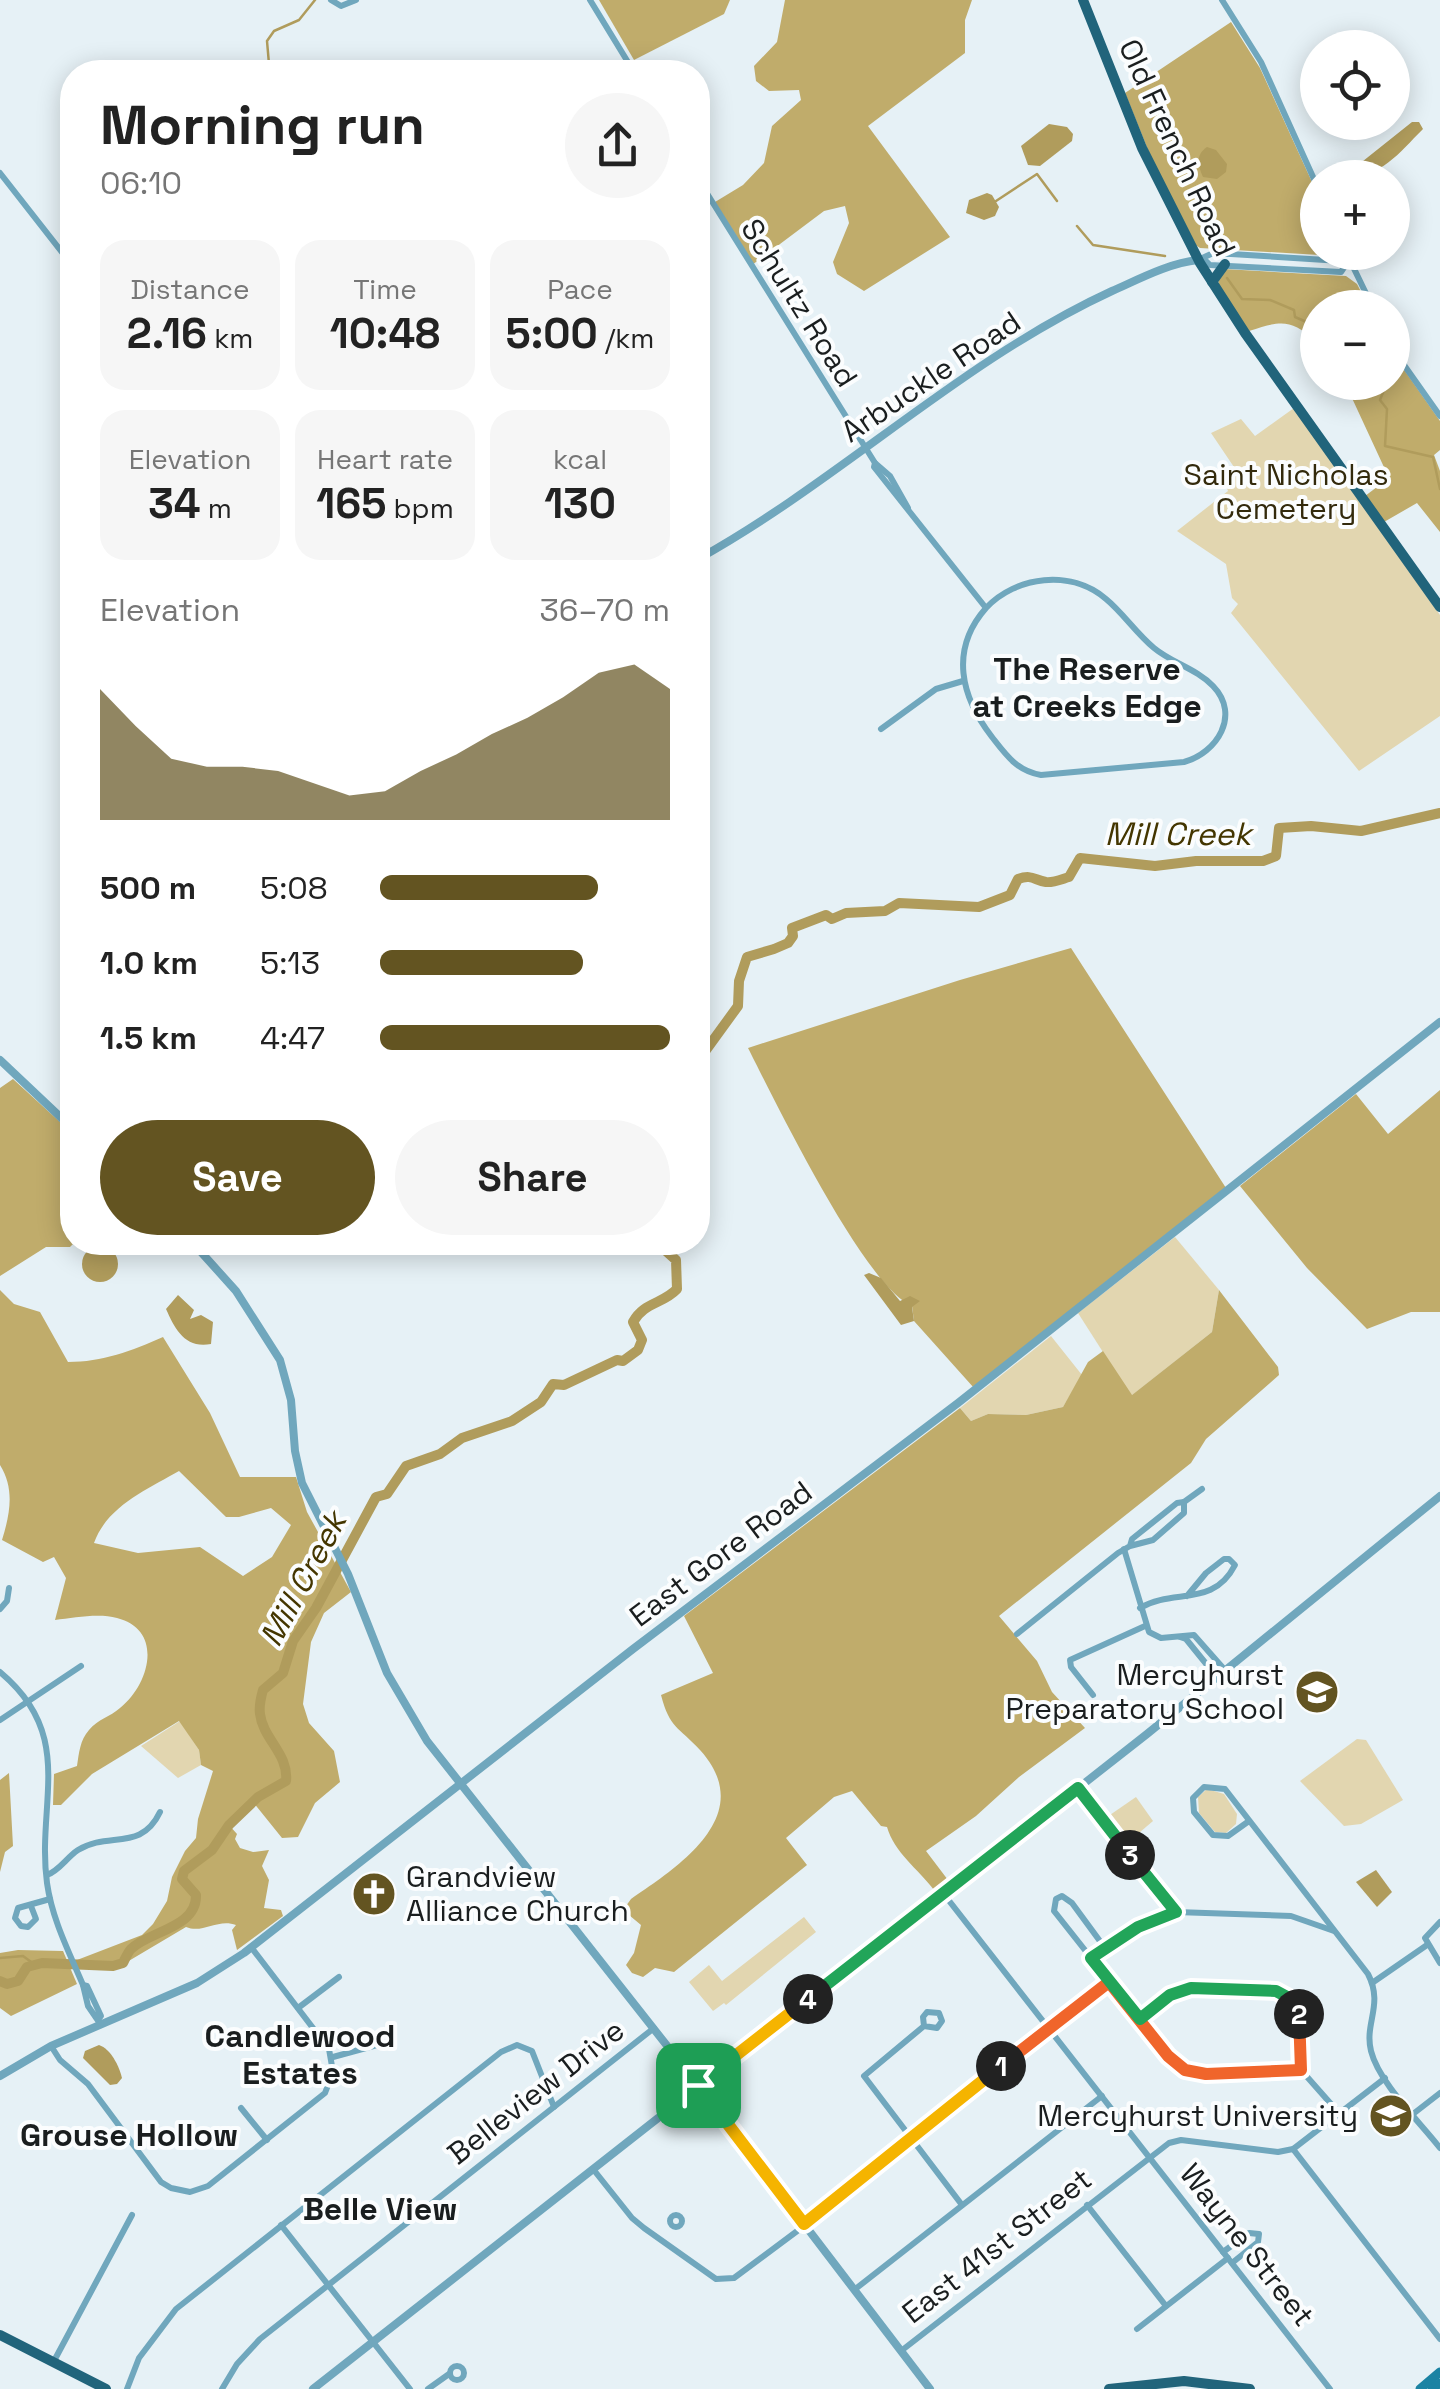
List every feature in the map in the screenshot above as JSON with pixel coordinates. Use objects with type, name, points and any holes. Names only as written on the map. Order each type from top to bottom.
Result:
[{"type":"main road","name":"Old French Road","points":[[1083,0],[1142,148],[1212,282],[1440,607]]},
{"type":"main road","points":[[1212,282],[1225,264]]},
{"type":"main road","points":[[0,2335],[106,2389]]},
{"type":"main road","points":[[1420,2389],[1440,2372]]},
{"type":"main road","points":[[1109,2389],[1180,2381],[1250,2389]]},
{"type":"main road","points":[[1432,2389],[1440,2383]]},
{"type":"street","points":[[331,0],[341,6],[356,0]]},
{"type":"street","points":[[590,0],[627,60]]},
{"type":"street","points":[[1222,0],[1260,62],[1305,160]]},
{"type":"street","points":[[0,173],[60,249]]},
{"type":"street","name":"Schultz Road","points":[[710,198],[875,463],[890,476],[908,508],[986,608]]},
{"type":"street","name":"Arbuckle Road","points":[[710,552],[739,536],[1021,341],[1067,314],[1132,282],[1211,254],[1300,258]]},
{"type":"street","points":[[1201,259],[1210,264],[1300,269]]},
{"type":"street","points":[[1312,270],[1344,270]]},
{"type":"street","points":[[1410,374],[1440,416]]},
{"type":"street","points":[[1035,581],[1065,581],[1096,592],[1160,653],[1216,688],[1224,708],[1223,731],[1212,749],[1184,762],[1036,774],[1024,770],[1006,756],[974,713],[963,681],[964,648],[973,625],[986,608],[1004,593],[1035,581]]},
{"type":"street","points":[[881,729],[936,689],[963,681]]},
{"type":"street","name":"East Gore Road","points":[[0,2076],[99,2022],[197,1983],[251,1947],[958,1403],[1440,1022]]},
{"type":"street","points":[[2,1066],[60,1117]]},
{"type":"street","points":[[204,1255],[236,1291],[280,1360],[291,1400],[300,1475],[340,1555],[393,1684],[427,1740],[930,2389]]},
{"type":"street","points":[[1017,1634],[1127,1548],[1132,1539],[1202,1489]]},
{"type":"street","points":[[314,2389],[1078,1788],[1440,1496]]},
{"type":"street","points":[[1127,1548],[1161,1534],[1184,1513],[1184,1502]]},
{"type":"street","points":[[1127,1548],[1145,1626],[1158,1637],[1197,1637],[1220,1673]]},
{"type":"street","points":[[1140,1608],[1157,1599],[1194,1597],[1210,1591],[1235,1565],[1229,1559],[1220,1562],[1188,1596]]},
{"type":"street","points":[[0,1610],[10,1588]]},
{"type":"street","points":[[1094,1696],[1073,1671],[1070,1660],[1145,1626]]},
{"type":"street","points":[[0,1720],[81,1666]]},
{"type":"street","points":[[0,1672],[27,1702],[45,1738],[50,1770],[50,1899],[78,1974],[101,2016],[99,2022]]},
{"type":"street","points":[[1249,1821],[1230,1834],[1216,1836],[1194,1812],[1194,1798],[1204,1787],[1221,1788],[1249,1821],[1335,1932],[1372,1983],[1376,2002],[1370,2044],[1376,2065],[1440,2148]]},
{"type":"street","points":[[1078,1788],[1176,1912]]},
{"type":"street","points":[[47,1875],[56,1872],[80,1848],[143,1834],[160,1812]]},
{"type":"street","name":"Wayne Street","points":[[943,1893],[1330,2389]]},
{"type":"street","points":[[1106,1948],[1072,1903],[1058,1897],[1054,1911],[1175,2064],[1206,2074],[1301,2070]]},
{"type":"street","points":[[31,1906],[50,1899]]},
{"type":"street","points":[[1091,1958],[1149,1921],[1176,1912],[1292,1916],[1335,1932]]},
{"type":"street","points":[[1440,1922],[1425,1938],[1440,1962]]},
{"type":"street","points":[[1372,1983],[1427,1945]]},
{"type":"street","points":[[51,2046],[60,2060],[88,2084],[161,2182],[190,2192],[215,2181],[325,2093],[332,2078],[332,2057],[251,1947]]},
{"type":"street","points":[[298,2008],[339,1977]]},
{"type":"street","points":[[593,2169],[632,2218],[716,2279],[734,2278],[1109,1982]]},
{"type":"street","points":[[1140,2019],[1184,1989],[1276,1991],[1289,1998],[1299,2015],[1301,2070],[1339,2113]]},
{"type":"street","points":[[924,2026],[864,2076],[962,2205]]},
{"type":"street","name":"Belleview Drive","points":[[222,2389],[252,2346],[654,2028]]},
{"type":"street","points":[[332,2057],[388,2042]]},
{"type":"street","points":[[127,2389],[139,2358],[167,2318],[508,2048],[524,2046],[532,2051],[554,2106]]},
{"type":"street","points":[[1385,2078],[1293,2149],[1440,2339]]},
{"type":"street","points":[[1413,2114],[1440,2093]]},
{"type":"street","points":[[854,2290],[1102,2096]]},
{"type":"street","points":[[241,2108],[267,2140]]},
{"type":"street","name":"East 41st Street","points":[[900,2351],[1149,2156],[1178,2140],[1278,2152],[1293,2149]]},
{"type":"street","points":[[1087,2205],[1166,2306]]},
{"type":"street","points":[[54,2362],[132,2216]]},
{"type":"street","points":[[281,2225],[410,2389]]},
{"type":"street","points":[[662,2241],[673,2226]]},
{"type":"street","points":[[1137,2329],[1228,2257],[1258,2242],[1258,2234],[1248,2232],[1228,2257]]},
{"type":"street","points":[[428,2389],[449,2374]]},
{"type":"green space","name":"Saint Nicholas Cemetery","points":[[1294,408],[1440,615],[1440,716],[1359,771],[1231,613],[1238,604],[1232,598],[1226,564],[1177,531],[1228,491],[1225,483],[1238,473],[1211,433],[1241,419],[1255,436]]},
{"type":"green space","points":[[1175,1237],[1219,1290],[1212,1332],[1131,1396],[1078,1313]]},
{"type":"green space","points":[[1051,1336],[1082,1375],[1063,1407],[1026,1415],[988,1414],[971,1421],[960,1408]]},
{"type":"green space","points":[[180,1721],[199,1750],[201,1765],[178,1778],[141,1746]]},
{"type":"green space","points":[[1357,1739],[1366,1740],[1403,1800],[1361,1824],[1344,1826],[1300,1781]]},
{"type":"green space","points":[[1207,1789],[1224,1794],[1237,1814],[1236,1824],[1226,1833],[1215,1832],[1199,1813],[1198,1797]]},
{"type":"green space","points":[[1136,1797],[1153,1821],[1126,1844],[1107,1817]]},
{"type":"green space","points":[[804,1917],[816,1932],[726,2005],[713,2011],[689,1982],[709,1965],[722,1981]]},
{"type":"shaded area","points":[[599,0],[730,0],[724,14],[634,60]]},
{"type":"shaded area","points":[[785,0],[972,0],[965,20],[965,53],[868,126],[950,237],[864,291],[837,274],[833,262],[849,223],[845,206],[824,211],[752,265],[715,202],[743,185],[764,163],[772,126],[801,100],[799,90],[769,91],[756,81],[754,66],[777,42]]},
{"type":"shaded area","points":[[1231,22],[1260,68],[1302,160],[1300,254],[1200,248],[1194,244],[1159,177],[1125,93]]},
{"type":"shaded area","points":[[1419,122],[1423,129],[1391,160],[1364,160],[1389,140],[1410,140],[1410,124]]},
{"type":"shaded area","points":[[1049,124],[1067,127],[1073,134],[1072,141],[1040,166],[1028,165],[1021,146]]},
{"type":"shaded area","points":[[1207,147],[1216,150],[1227,164],[1226,172],[1217,179],[1203,177],[1200,169],[1199,157]]},
{"type":"shaded area","points":[[987,193],[999,207],[995,216],[984,220],[966,213],[969,200]]},
{"type":"shaded area","points":[[1224,269],[1346,276],[1360,290],[1300,290],[1300,330],[1285,324],[1249,331],[1218,279]]},
{"type":"shaded area","points":[[1410,378],[1440,421],[1440,450],[1434,455],[1440,471],[1440,532],[1417,503],[1384,522],[1365,496],[1389,478],[1353,400],[1410,400]]},
{"type":"shaded area","points":[[1071,948],[1226,1188],[974,1388],[914,1321],[912,1306],[893,1292],[870,1265],[822,1190],[748,1048]]},
{"type":"shaded area","points":[[13,1079],[60,1122],[60,1247],[46,1247],[0,1276],[0,1088]]},
{"type":"shaded area","points":[[1440,1090],[1440,1312],[1411,1312],[1367,1329],[1307,1268],[1240,1186],[1356,1094],[1388,1134]]},
{"type":"shaded area","points":[[84,1255],[117,1257],[117,1271],[107,1281],[93,1281],[83,1271]]},
{"type":"shaded area","points":[[864,1275],[881,1278],[900,1301],[910,1296],[920,1301],[912,1307],[914,1321],[901,1325]]},
{"type":"shaded area","points":[[0,1290],[14,1304],[40,1312],[68,1362],[117,1355],[163,1337],[210,1413],[240,1477],[296,1477],[307,1512],[351,1592],[324,1613],[311,1642],[303,1704],[309,1723],[334,1751],[340,1782],[315,1803],[298,1837],[282,1838],[253,1802],[229,1825],[237,1834],[235,1839],[240,1848],[253,1852],[269,1850],[262,1866],[269,1880],[264,1908],[281,1910],[283,1916],[237,1950],[232,1930],[236,1925],[223,1923],[198,1929],[186,1927],[127,1962],[113,1966],[77,1960],[142,1935],[153,1924],[167,1901],[172,1877],[185,1851],[196,1838],[213,1771],[201,1765],[199,1750],[179,1721],[92,1774],[61,1805],[53,1805],[54,1774],[77,1766],[89,1730],[116,1711],[139,1686],[145,1672],[147,1645],[132,1624],[117,1618],[55,1620],[66,1578],[54,1557],[43,1562],[2,1540],[10,1502],[8,1483],[0,1465]],"holes":[[[179,1471],[226,1517],[271,1508],[291,1525],[272,1557],[243,1576],[200,1547],[138,1553],[94,1543],[118,1509]]]},
{"type":"shaded area","points":[[1219,1290],[1278,1367],[1279,1375],[1206,1439],[1191,1463],[999,1616],[1037,1661],[1052,1692],[1085,1728],[926,1851],[948,1880],[934,1890],[901,1852],[887,1827],[881,1826],[852,1791],[834,1797],[786,1838],[807,1865],[674,1972],[655,1968],[643,1977],[632,1973],[626,1965],[634,1953],[641,1925],[623,1910],[706,1836],[717,1816],[721,1796],[716,1773],[671,1721],[661,1695],[713,1673],[684,1616],[960,1408],[971,1421],[988,1414],[1026,1415],[1063,1407],[1088,1362],[1103,1351],[1132,1395],[1212,1332]]},
{"type":"shaded area","points":[[178,1295],[194,1310],[190,1319],[201,1315],[213,1322],[211,1344],[194,1343],[177,1330],[166,1309]]},
{"type":"shaded area","points":[[9,1773],[13,1846],[5,1852],[0,1872],[0,1780]]},
{"type":"shaded area","points":[[1376,1870],[1392,1892],[1377,1907],[1356,1882]]},
{"type":"shaded area","points":[[63,1951],[77,1984],[11,2016],[0,2008],[0,1953]]},
{"type":"shaded area","points":[[99,2045],[117,2063],[122,2078],[117,2084],[110,2085],[83,2058],[85,2051]]},
{"type":"waterway","name":"Mill Creek","points":[[269,60],[267,41],[274,31],[299,20],[315,0]]},
{"type":"waterway","points":[[996,201],[1037,174],[1057,201]]},
{"type":"waterway","points":[[1077,226],[1093,245],[1165,256]]},
{"type":"waterway","points":[[1227,278],[1242,299],[1270,300],[1294,310],[1300,319]]},
{"type":"waterway","points":[[1380,400],[1387,409],[1385,446],[1433,457],[1440,489]]},
{"type":"waterway","name":"Mill Creek","points":[[710,1044],[738,1006],[739,981],[747,957],[788,943],[793,936],[792,928],[826,915],[832,919],[846,913],[885,911],[899,903],[979,907],[1010,895],[1018,879],[1030,877],[1049,882],[1069,877],[1080,858],[1155,866],[1196,861],[1263,861],[1276,856],[1279,828],[1311,826],[1361,831],[1440,813]]},
{"type":"waterway","name":"Mill Creek","points":[[0,1981],[18,1981],[27,1967],[42,1963],[123,1963],[139,1943],[189,1915],[196,1895],[182,1879],[184,1871],[212,1850],[229,1825],[258,1797],[286,1781],[284,1763],[262,1723],[263,1690],[283,1673],[293,1641],[316,1608],[376,1497],[387,1494],[406,1466],[440,1454],[462,1438],[512,1421],[541,1402],[553,1384],[564,1385],[617,1360],[623,1361],[638,1350],[642,1340],[633,1322],[677,1289],[676,1260],[670,1255]]},
{"type":"waterway","points":[[0,1958],[23,1956],[34,1964]]},
{"type":"place","name":"Mercyhurst Preparatory School","points":[[1317,1692]]},
{"type":"place","name":"Grandview Alliance Church","points":[[374,1894]]},
{"type":"place","name":"Mercyhurst University","points":[[1391,2116]]},
{"type":"district","name":"The Reserve at Creeks Edge","points":[[1087,688]]},
{"type":"district","name":"Candlewood Estates","points":[[300,2054]]},
{"type":"district","name":"Grouse Hollow","points":[[129,2135]]},
{"type":"district","name":"Belle View","points":[[380,2209]]},
{"type":"route","points":[[1078,1788],[1176,1912],[1149,1921],[1091,1958],[1140,2019],[1170,1995],[1199,1988],[1276,1991],[1294,2004],[1300,2020],[1301,2070],[1198,2074],[1175,2064],[1109,1982],[804,2224],[698,2085],[1078,1788]]}]
